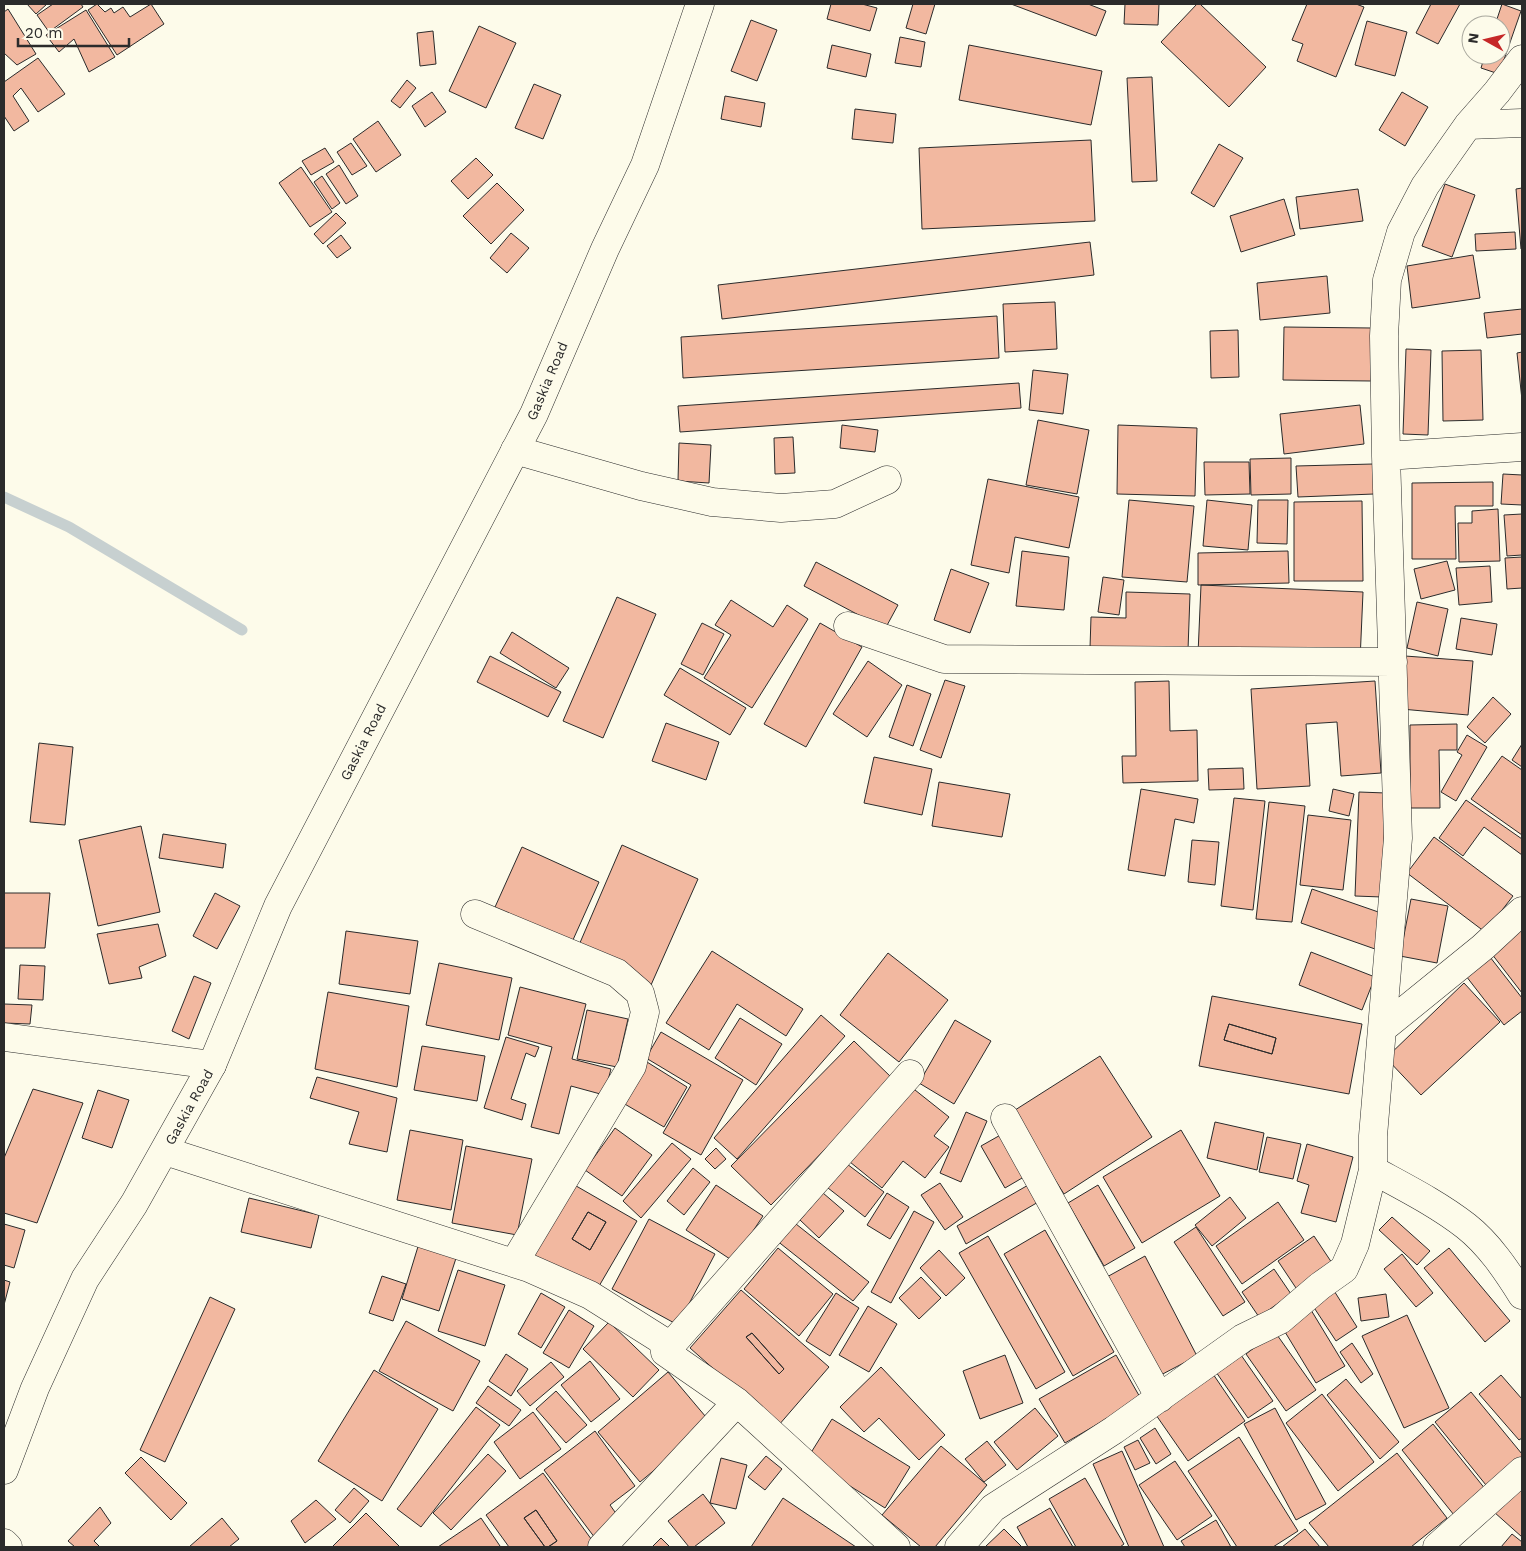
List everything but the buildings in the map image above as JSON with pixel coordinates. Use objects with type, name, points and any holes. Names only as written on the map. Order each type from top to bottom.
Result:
[{"type":"street","name":"Gaskia Road","points":[[4,1470],[35,1388],[85,1279],[134,1204],[212,1065],[278,906],[534,414],[601,258],[645,165],[700,4]]},
{"type":"street","points":[[959,1547],[993,1508],[1160,1398],[1243,1338],[1280,1320],[1320,1286],[1344,1269],[1355,1244],[1373,1170],[1373,1136],[1398,838],[1386,456],[1384,336],[1386,280],[1401,232],[1425,186],[1468,125],[1498,92],[1522,59]]},
{"type":"street","points":[[1468,125],[1522,123]]},
{"type":"street","points":[[1386,456],[1522,447]]},
{"type":"street","points":[[515,450],[640,486],[712,502],[781,508],[835,504],[887,480]]},
{"type":"street","points":[[848,626],[944,659],[1393,662]]},
{"type":"street","points":[[1382,1029],[1483,947],[1522,911]]},
{"type":"street","points":[[475,914],[617,973],[640,993],[645,1012],[632,1066],[514,1263]]},
{"type":"street","points":[[4,1037],[212,1065]]},
{"type":"street","points":[[665,1352],[910,1074]]},
{"type":"street","points":[[1005,1118],[1160,1398]]},
{"type":"street","points":[[165,1151],[514,1263],[590,1295],[663,1341],[665,1352],[737,1402],[896,1547]]},
{"type":"street","points":[[1373,1170],[1422,1197],[1467,1227],[1506,1269],[1522,1296]]},
{"type":"street","points":[[602,1547],[737,1402]]},
{"type":"street","points":[[1437,1547],[1522,1471]]},
{"type":"street","points":[[4,1543],[8,1547]]},
{"type":"waterway","points":[[4,497],[69,527],[242,630]]}]
